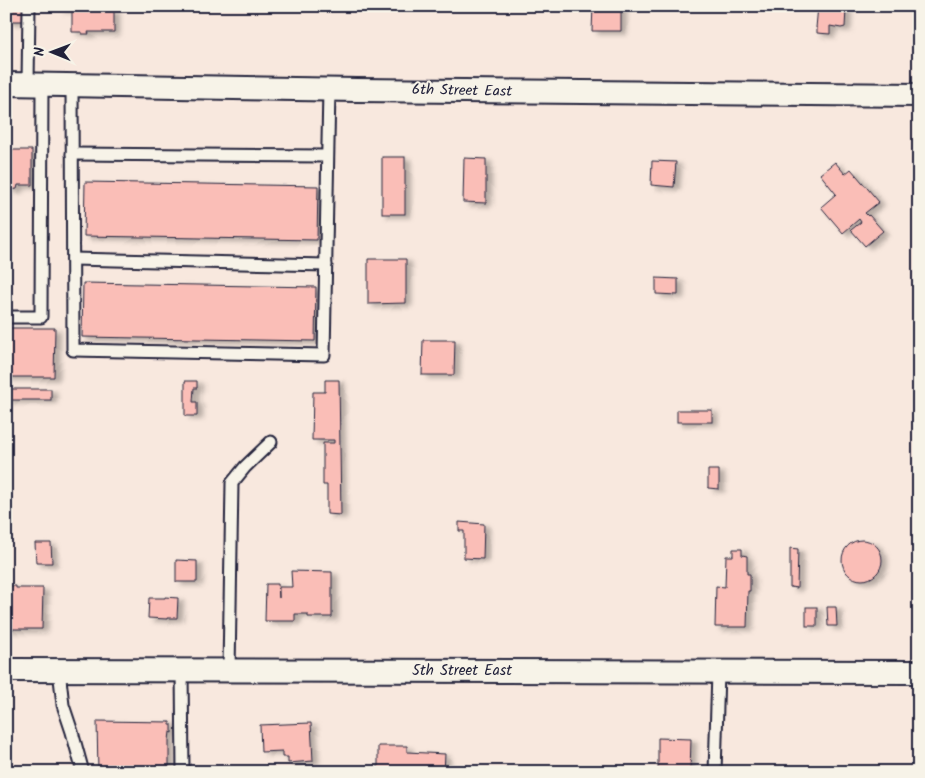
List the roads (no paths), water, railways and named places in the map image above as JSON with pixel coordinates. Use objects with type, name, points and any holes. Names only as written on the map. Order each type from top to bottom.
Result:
[{"type":"street","name":"6th Street East","points":[[26,84],[919,95]]},
{"type":"street","name":"5th Street East","points":[[6,670],[919,672]]},
{"type":"lane","points":[[6,317],[41,317],[26,84],[30,6]]},
{"type":"lane","points":[[72,85],[73,350],[324,355],[329,89]]},
{"type":"lane","points":[[72,154],[328,156]]},
{"type":"lane","points":[[73,258],[326,265]]},
{"type":"lane","points":[[229,670],[232,484],[245,467],[271,442]]},
{"type":"lane","points":[[59,670],[63,705],[83,772]]},
{"type":"lane","points":[[182,670],[183,772]]},
{"type":"lane","points":[[715,772],[718,672]]}]
